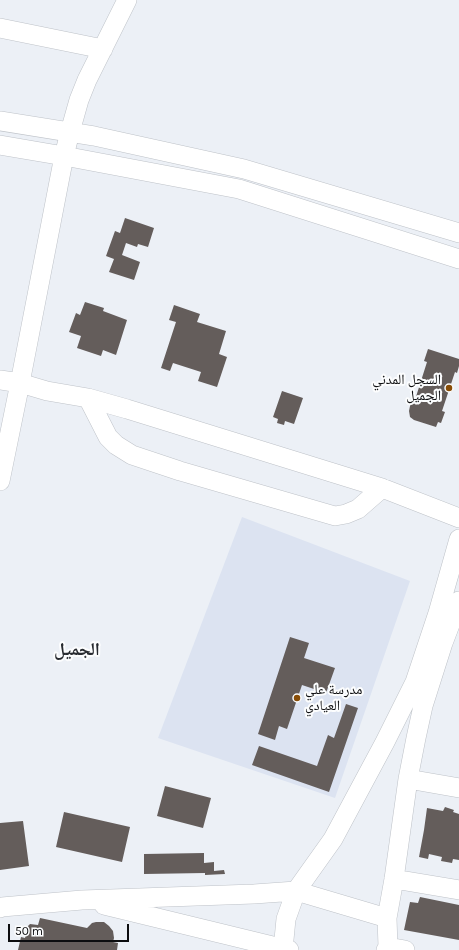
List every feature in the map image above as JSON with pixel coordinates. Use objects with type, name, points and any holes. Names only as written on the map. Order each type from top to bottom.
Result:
[{"type":"street","points":[[0,481],[70,132],[79,100],[87,80],[127,0]]},
{"type":"street","points":[[0,28],[103,49]]},
{"type":"street","points":[[0,121],[94,136],[244,169],[459,233]]},
{"type":"street","points":[[0,145],[239,190],[459,259]]},
{"type":"street","points":[[0,380],[20,383],[47,392],[88,398],[127,409],[382,488],[459,518]]},
{"type":"street","points":[[88,398],[108,438],[116,445],[132,455],[180,471],[335,516],[346,514],[358,509],[382,488]]},
{"type":"street","points":[[82,900],[285,949],[286,918],[296,890],[333,839],[415,682],[438,614],[454,575],[459,539]]},
{"type":"street","points":[[393,949],[387,918],[408,779],[423,706],[458,604]]},
{"type":"street","points":[[408,779],[459,788]]},
{"type":"street","points":[[394,879],[459,890]]},
{"type":"street","points":[[0,908],[82,900],[254,894],[296,890],[387,918]]},
{"type":"shaded area","points":[[242,517],[410,581],[335,798],[158,738]]},
{"type":"building","points":[[125,218],[154,228],[148,247],[138,244],[137,247],[126,243],[122,255],[140,262],[134,280],[109,272],[114,259],[106,256],[115,231],[120,233]]},
{"type":"building","points":[[85,302],[104,308],[103,311],[127,320],[116,355],[103,350],[101,356],[77,348],[81,336],[69,332],[76,313],[80,315]]},
{"type":"building","points":[[174,305],[200,314],[197,322],[226,331],[219,354],[227,357],[217,387],[198,381],[201,372],[173,363],[170,371],[161,368],[176,322],[169,320]]},
{"type":"building","points":[[428,349],[459,359],[457,373],[455,372],[442,411],[445,412],[441,423],[438,422],[436,427],[414,420],[410,417],[409,411],[411,401],[414,403],[427,362],[424,361]]},
{"type":"building","points":[[282,391],[303,398],[294,424],[285,421],[284,425],[277,423],[278,419],[273,417]]},
{"type":"building","points":[[290,637],[309,643],[304,658],[335,668],[326,693],[302,685],[287,729],[279,726],[275,740],[258,734]]},
{"type":"building","points":[[346,704],[358,708],[329,792],[252,765],[259,746],[317,766],[328,735],[334,738]]},
{"type":"building","points":[[165,786],[211,798],[203,828],[157,816]]},
{"type":"building","points":[[445,807],[454,810],[453,812],[459,814],[459,860],[453,859],[452,863],[441,861],[442,857],[429,854],[428,859],[419,857],[427,808],[443,811]]},
{"type":"building","points":[[64,812],[130,827],[122,862],[56,847]]},
{"type":"building","points":[[23,821],[29,866],[0,870],[0,823]]},
{"type":"building","points":[[204,853],[204,863],[214,862],[214,871],[224,870],[225,874],[144,874],[144,854]]},
{"type":"building","points":[[420,897],[459,905],[459,940],[404,930],[410,902],[418,903]]},
{"type":"building","points":[[40,918],[87,928],[92,923],[104,922],[113,931],[113,942],[118,943],[117,950],[18,950],[21,937],[25,938],[28,926],[30,924],[38,925]]},
{"type":"place","name":"السجل المدني الجميل","points":[[449,388]]},
{"type":"place","name":"مدرسة علي العيادي","points":[[297,698]]},
{"type":"district","name":"الجميل","points":[[77,650]]}]
